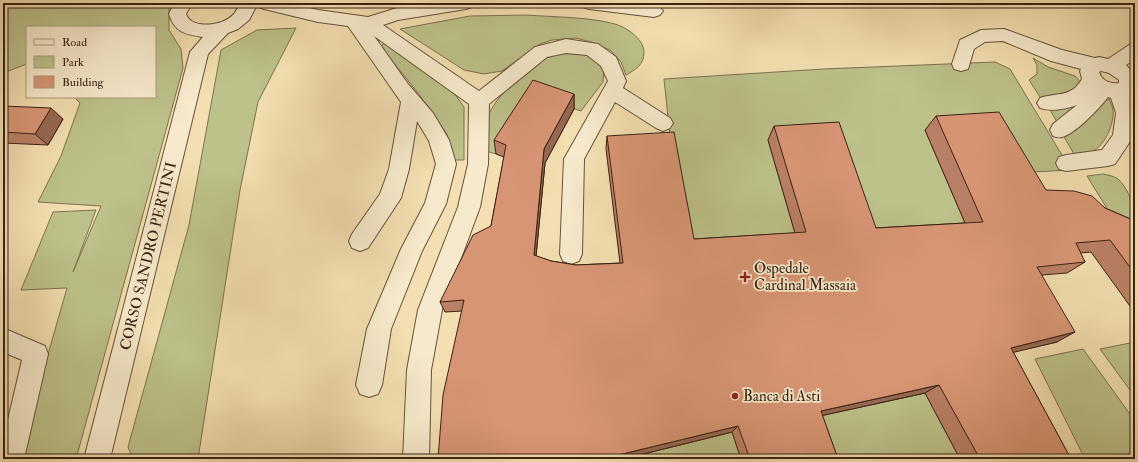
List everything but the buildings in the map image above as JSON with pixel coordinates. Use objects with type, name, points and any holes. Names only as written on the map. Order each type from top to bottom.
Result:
[{"type":"street","points":[[183,3],[178,13],[179,20],[184,26],[192,30],[206,31],[222,28],[233,23],[245,10],[318,16],[361,22],[397,14],[466,3]]},
{"type":"street","points":[[264,3],[318,16]]},
{"type":"street","points":[[589,3],[654,11]]},
{"type":"street","points":[[361,22],[401,89],[426,118],[439,140],[446,164],[435,204],[412,249],[379,329],[369,386]]},
{"type":"street","points":[[361,22],[479,101]]},
{"type":"street","name":"CORSO SANDRO PERTINI","points":[[97,459],[199,52],[222,28]]},
{"type":"street","points":[[192,30],[199,52]]},
{"type":"street","points":[[961,64],[966,45],[981,36],[1004,35],[1025,43],[1038,56],[1056,65],[1109,77]]},
{"type":"street","points":[[479,101],[541,52],[566,46],[592,49],[609,62],[617,81],[574,160],[571,254]]},
{"type":"street","points":[[1060,130],[1079,116],[1097,98],[1109,77],[1135,50]]},
{"type":"street","points":[[1047,103],[1063,102],[1081,96],[1087,89],[1109,77]]},
{"type":"street","points":[[1066,163],[1108,158],[1124,137],[1126,113],[1109,77]]},
{"type":"street","points":[[612,90],[664,123]]},
{"type":"street","points":[[360,241],[390,198],[399,169],[410,100]]},
{"type":"street","points":[[416,459],[419,370],[430,310],[469,207],[478,164],[479,101]]},
{"type":"street","points":[[3,340],[36,354],[11,459]]},
{"type":"green space","points":[[3,3],[169,3],[169,30],[181,49],[183,68],[76,459],[18,459],[67,288],[21,290],[53,212],[96,210],[73,272],[101,206],[38,202],[61,156],[80,103],[75,98],[156,98],[156,26],[26,26],[26,64],[3,73]]},
{"type":"green space","points":[[526,15],[583,19],[615,24],[634,34],[638,38],[643,47],[643,60],[636,69],[626,75],[621,62],[610,50],[591,42],[576,38],[552,40],[540,44],[502,71],[484,74],[464,70],[400,29],[470,16]]},
{"type":"green space","points":[[296,28],[258,102],[240,190],[198,459],[133,459],[128,447],[189,225],[221,50],[257,30]]},
{"type":"green space","points":[[384,43],[448,85],[464,107],[464,160],[452,160],[447,134],[418,93],[381,47]]},
{"type":"green space","points":[[565,51],[587,56],[604,69],[603,82],[581,111],[534,95],[496,154],[486,151],[486,132],[489,114],[499,98],[514,82],[540,62],[550,56]]},
{"type":"green space","points":[[1033,58],[1048,67],[1075,76],[1081,83],[1078,89],[1042,100],[1029,80],[1037,74],[1037,65]]},
{"type":"green space","points":[[995,62],[1010,69],[1071,170],[1013,173],[925,130],[970,234],[865,240],[768,140],[798,244],[690,250],[671,145],[664,79],[824,69]]},
{"type":"green space","points":[[1109,99],[1113,109],[1113,117],[1106,138],[1090,153],[1084,155],[1074,154],[1063,135],[1099,103]]},
{"type":"green space","points":[[1081,102],[1059,126],[1048,106]]},
{"type":"green space","points":[[1103,174],[1113,176],[1118,179],[1129,195],[1134,214],[1135,254],[1087,176]]},
{"type":"green space","points":[[1135,342],[1135,397],[1100,349]]},
{"type":"green space","points":[[1083,349],[1135,421],[1135,459],[1085,459],[1035,359]]},
{"type":"green space","points":[[925,393],[960,459],[826,459],[811,418]]},
{"type":"green space","points":[[732,432],[741,459],[623,459]]},
{"type":"place","name":"Ospedale Cardinal Massaia","points":[[745,277]]},
{"type":"place","name":"Banca di Asti","points":[[735,396]]}]
